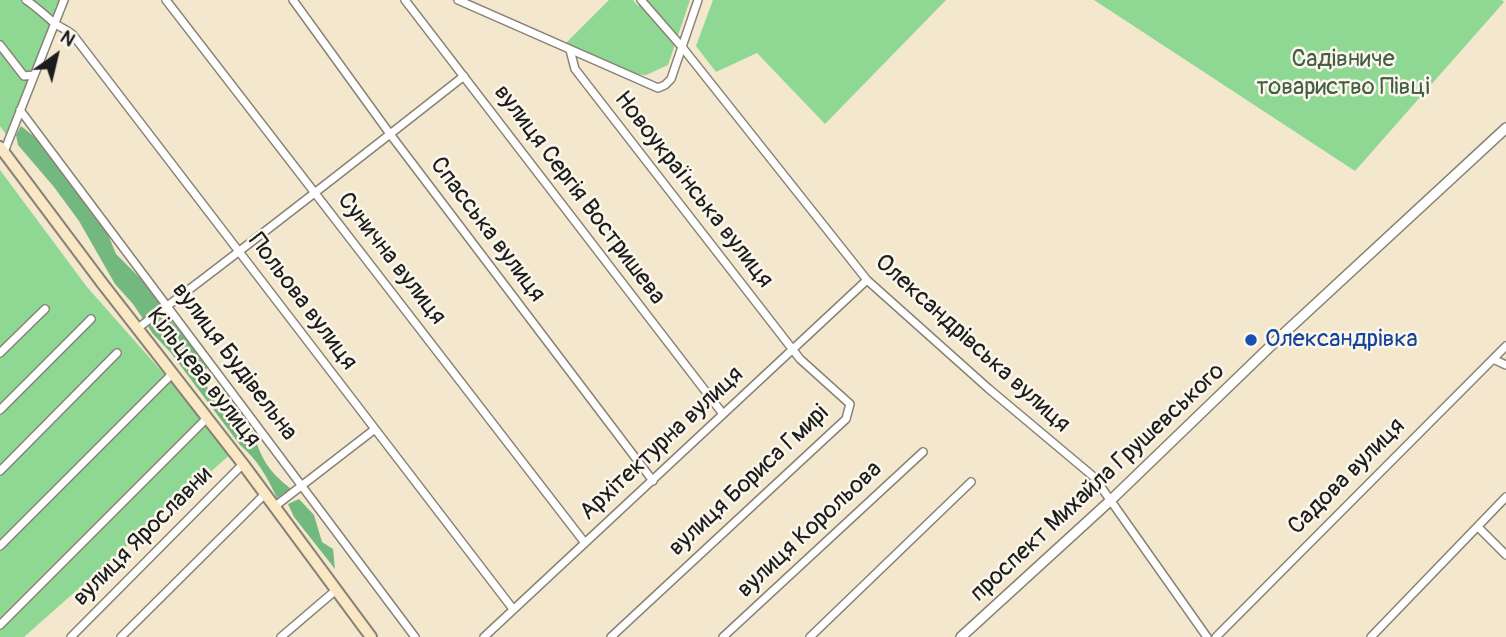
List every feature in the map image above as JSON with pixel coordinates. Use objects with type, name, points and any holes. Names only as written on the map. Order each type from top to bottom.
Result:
[{"type":"main road","name":"Кільцева вулиця","points":[[2,150],[243,464],[371,637]]},
{"type":"street","name":"Польова вулиця","points":[[26,0],[73,35],[513,609]]},
{"type":"street","points":[[2,150],[64,0]]},
{"type":"street","name":"Сунична вулиця","points":[[166,0],[585,543]]},
{"type":"street","name":"Спасська вулиця","points":[[293,0],[390,134],[653,481]]},
{"type":"street","name":"вулиця Сергія Востришева","points":[[405,0],[723,414]]},
{"type":"street","points":[[458,0],[658,88],[671,79],[698,0]]},
{"type":"street","name":"Олександрівська вулиця","points":[[641,0],[682,47],[867,280],[989,389],[1094,477],[1204,635]]},
{"type":"street","points":[[0,45],[24,76],[34,75]]},
{"type":"street","name":"Новоукраїнська вулиця","points":[[570,50],[575,69],[793,349]]},
{"type":"street","points":[[138,328],[241,252],[464,76]]},
{"type":"street","name":"вулиця Будівельна","points":[[20,110],[303,484],[415,637]]},
{"type":"street","name":"проспект Михайла Грушевського","points":[[961,637],[1111,500],[1359,263],[1506,128]]},
{"type":"street","name":"Архітектурна вулиця","points":[[484,637],[867,280]]},
{"type":"street","points":[[0,353],[45,309]]},
{"type":"street","points":[[0,410],[91,319]]},
{"type":"street","name":"Садова вулиця","points":[[1216,637],[1506,346]]},
{"type":"street","name":"вулиця Бориса Гмирі","points":[[611,637],[846,419],[850,404],[800,359],[793,349]]},
{"type":"street","points":[[0,471],[117,353]]},
{"type":"street","points":[[1493,359],[1506,365]]},
{"type":"street","points":[[0,546],[173,373]]},
{"type":"street","points":[[0,625],[207,418]]},
{"type":"street","points":[[274,507],[375,429]]},
{"type":"street","name":"вулиця Корольова","points":[[724,637],[923,452]]},
{"type":"street","name":"вулиця Ярославни","points":[[71,637],[243,464]]},
{"type":"street","points":[[810,637],[971,482]]},
{"type":"street","points":[[121,637],[265,494]]},
{"type":"street","points":[[1371,637],[1506,497]]},
{"type":"street","points":[[1478,527],[1506,555]]},
{"type":"street","points":[[281,637],[336,590]]},
{"type":"green space","points":[[0,0],[64,0],[9,139],[0,126]]},
{"type":"green space","points":[[609,0],[633,0],[638,6],[644,0],[690,0],[668,65],[646,75],[633,74],[565,44]]},
{"type":"green space","points":[[713,0],[946,0],[825,124],[757,53],[716,72],[696,46]]},
{"type":"green space","name":"Садівниче товариство Півці","points":[[1094,0],[1502,0],[1504,2],[1355,171]]},
{"type":"green space","points":[[21,126],[41,142],[105,227],[116,254],[148,286],[169,318],[209,366],[201,375],[219,409],[237,429],[252,430],[266,463],[291,489],[277,498],[257,463],[240,445],[115,284],[79,221],[18,145],[16,135]]},
{"type":"green space","points":[[0,170],[87,287],[233,452],[24,637],[0,637]]},
{"type":"green space","points":[[299,499],[314,515],[322,542],[333,549],[335,569],[294,517],[288,504]]},
{"type":"place","name":"Олександрівка","points":[[1251,340]]}]
